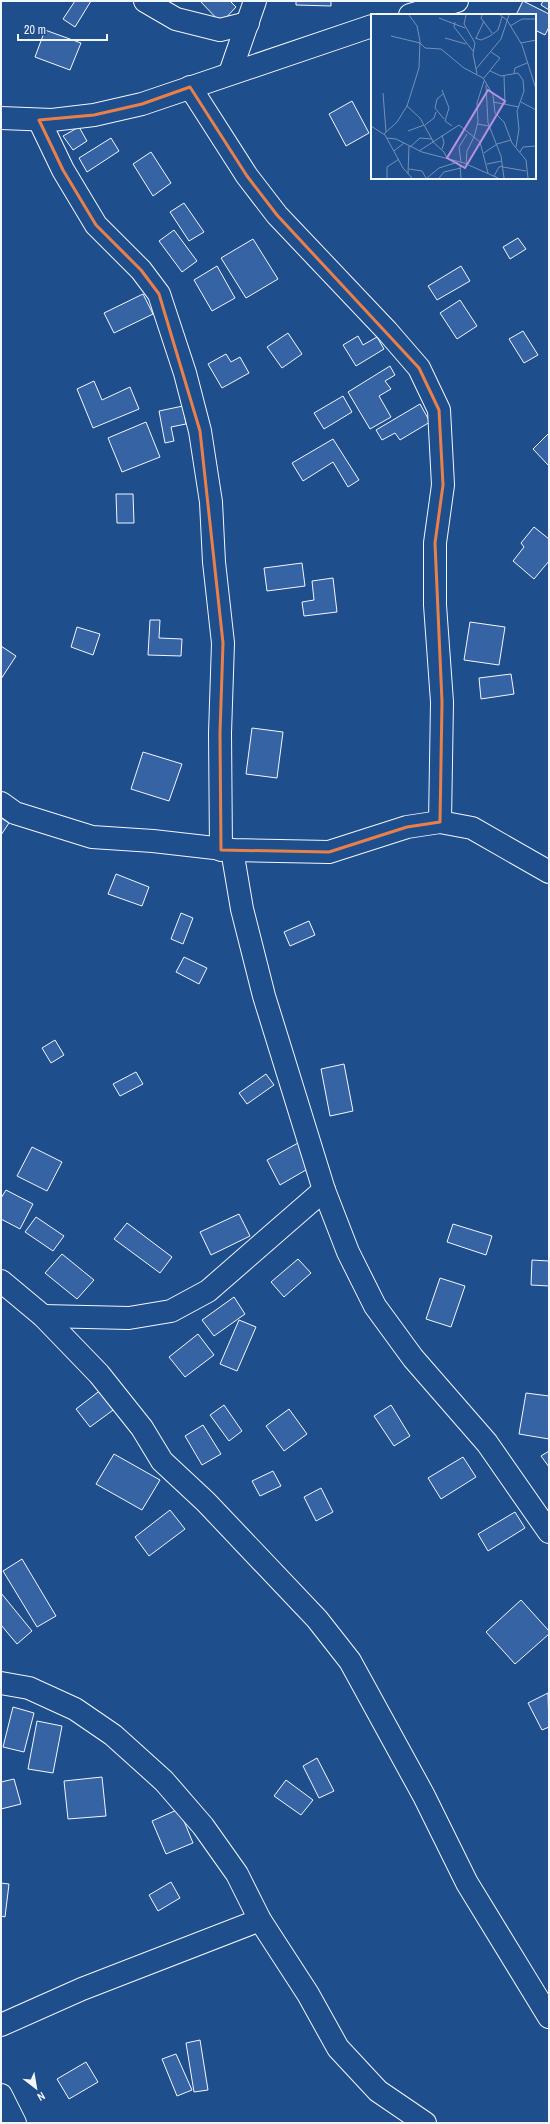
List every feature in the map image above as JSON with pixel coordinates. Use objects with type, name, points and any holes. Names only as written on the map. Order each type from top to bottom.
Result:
[{"type":"street","points":[[146,1],[176,18],[220,30],[248,22]]},
{"type":"street","points":[[230,73],[255,1]]},
{"type":"street","points":[[413,14],[458,1]]},
{"type":"street","points":[[1,118],[52,120],[94,115],[142,104],[371,26]]},
{"type":"street","points":[[190,87],[247,176],[277,215],[382,325],[419,368],[439,410],[443,485],[435,550],[435,605],[442,702],[440,822]]},
{"type":"street","points":[[39,120],[62,170],[96,225],[141,270],[159,294],[183,366],[200,431],[211,502],[214,562],[223,643],[220,733],[226,850],[264,996],[324,1190],[348,1252],[375,1306],[413,1358],[487,1443],[549,1532]]},
{"type":"street","points":[[1,803],[15,813],[92,837],[153,841],[226,850],[329,852],[407,827],[440,822],[472,828],[549,872]]},
{"type":"street","points":[[43,1316],[129,1318],[171,1311],[208,1291],[324,1190]]},
{"type":"street","points":[[1,1281],[43,1316],[99,1374],[142,1428],[162,1461],[206,1502],[317,1620],[350,1662],[424,1796],[467,1883],[549,2017]]},
{"type":"street","points":[[1,1682],[29,1688],[75,1709],[113,1735],[164,1781],[203,1826],[237,1874],[260,1920],[308,1994],[338,2048],[378,2091],[425,2123]]},
{"type":"street","points":[[1,2025],[82,1989],[260,1920]]},
{"type":"street","points":[[1,2095],[15,2123]]},
{"type":"highlighted area","points":[[190,87],[247,176],[277,215],[419,368],[439,410],[443,485],[435,543],[442,702],[440,822],[407,827],[329,852],[221,850],[220,733],[223,643],[200,431],[159,294],[141,270],[96,225],[63,170],[39,120],[94,115],[142,104]]},
{"type":"building","points":[[75,1],[91,1],[75,27],[63,19]]},
{"type":"building","points":[[200,1],[230,1],[236,7],[221,23]]},
{"type":"building","points":[[296,1],[331,1],[331,6],[296,5]]},
{"type":"building","points":[[523,1],[549,14],[549,27],[545,35],[536,30],[536,14],[516,14]]},
{"type":"building","points":[[543,1],[549,1],[549,10],[541,5]]},
{"type":"building","points":[[45,30],[81,43],[70,70],[35,57]]},
{"type":"building","points":[[352,101],[369,133],[346,146],[329,114]]},
{"type":"building","points":[[79,127],[87,141],[73,150],[63,136]]},
{"type":"building","points":[[111,138],[119,151],[87,172],[79,158]]},
{"type":"building","points":[[151,152],[171,183],[153,196],[133,164]]},
{"type":"building","points":[[184,203],[204,232],[189,241],[170,212]]},
{"type":"building","points":[[174,230],[197,261],[182,272],[159,241]]},
{"type":"building","points":[[518,238],[526,249],[510,259],[503,247]]},
{"type":"building","points":[[253,239],[278,279],[246,298],[221,258]]},
{"type":"building","points":[[217,266],[235,298],[212,311],[194,280]]},
{"type":"building","points":[[461,266],[470,281],[437,300],[428,286]]},
{"type":"building","points":[[143,294],[153,314],[114,333],[104,313]]},
{"type":"building","points":[[460,300],[477,326],[457,339],[440,313]]},
{"type":"building","points":[[523,331],[538,355],[524,363],[509,339]]},
{"type":"building","points":[[288,333],[302,354],[282,368],[267,347]]},
{"type":"building","points":[[358,336],[363,345],[377,337],[384,349],[356,366],[343,345]]},
{"type":"building","points":[[226,354],[231,362],[240,357],[249,373],[222,388],[208,364]]},
{"type":"building","points":[[390,366],[395,375],[385,381],[391,389],[379,396],[391,417],[370,429],[348,392]]},
{"type":"building","points":[[94,381],[102,400],[130,387],[139,409],[93,428],[77,389]]},
{"type":"building","points":[[343,396],[352,412],[324,429],[314,413]]},
{"type":"building","points":[[420,404],[430,422],[400,440],[395,433],[382,440],[376,430]]},
{"type":"building","points":[[183,406],[186,424],[171,427],[174,441],[165,443],[159,411]]},
{"type":"building","points":[[146,422],[160,457],[122,472],[108,438]]},
{"type":"building","points":[[549,433],[549,466],[533,449]]},
{"type":"building","points":[[333,439],[359,480],[348,487],[333,462],[303,481],[292,463]]},
{"type":"building","points":[[116,494],[133,494],[134,523],[117,523]]},
{"type":"building","points":[[534,527],[549,539],[549,561],[534,579],[513,561],[524,547],[521,543]]},
{"type":"building","points":[[302,563],[305,586],[267,591],[264,568]]},
{"type":"building","points":[[333,578],[337,612],[304,616],[302,602],[314,600],[312,581]]},
{"type":"building","points":[[150,620],[160,620],[159,638],[182,639],[181,656],[148,655]]},
{"type":"building","points":[[470,622],[505,627],[499,665],[464,660]]},
{"type":"building","points":[[77,627],[100,634],[93,655],[71,647]]},
{"type":"building","points":[[1,646],[16,656],[1,679]]},
{"type":"building","points":[[511,674],[514,694],[481,699],[479,678]]},
{"type":"building","points":[[252,728],[283,732],[277,778],[246,774]]},
{"type":"building","points":[[143,752],[182,764],[169,801],[131,789]]},
{"type":"building","points":[[1,818],[9,823],[1,835]]},
{"type":"building","points":[[116,874],[149,887],[142,906],[108,894]]},
{"type":"building","points":[[181,913],[193,918],[183,944],[171,939]]},
{"type":"building","points":[[309,921],[315,935],[290,946],[284,932]]},
{"type":"building","points":[[184,957],[207,968],[199,984],[176,972]]},
{"type":"building","points":[[55,1040],[64,1055],[51,1063],[42,1048]]},
{"type":"building","points":[[344,1064],[353,1111],[330,1116],[321,1069]]},
{"type":"building","points":[[136,1072],[143,1084],[120,1096],[113,1084]]},
{"type":"building","points":[[266,1074],[274,1085],[247,1104],[239,1093]]},
{"type":"building","points":[[298,1143],[311,1167],[280,1185],[267,1160]]},
{"type":"building","points":[[32,1147],[62,1162],[47,1191],[17,1176]]},
{"type":"building","points":[[6,1190],[33,1204],[20,1229],[1,1219],[1,1198]]},
{"type":"building","points":[[239,1214],[250,1236],[211,1255],[200,1232]]},
{"type":"building","points":[[36,1217],[64,1236],[53,1251],[25,1232]]},
{"type":"building","points":[[127,1223],[172,1257],[160,1273],[114,1239]]},
{"type":"building","points":[[453,1224],[492,1236],[486,1255],[447,1242]]},
{"type":"building","points":[[62,1254],[94,1280],[77,1299],[45,1273]]},
{"type":"building","points":[[298,1259],[311,1273],[284,1297],[271,1282]]},
{"type":"building","points":[[532,1260],[549,1261],[549,1286],[531,1285]]},
{"type":"building","points":[[440,1278],[465,1286],[451,1327],[426,1319]]},
{"type":"building","points":[[234,1297],[245,1314],[214,1336],[202,1320]]},
{"type":"building","points":[[239,1320],[256,1327],[237,1371],[220,1364]]},
{"type":"building","points":[[198,1334],[214,1355],[185,1377],[169,1357]]},
{"type":"building","points":[[106,1386],[120,1405],[90,1427],[76,1409]]},
{"type":"building","points":[[526,1393],[549,1396],[549,1439],[519,1434]]},
{"type":"building","points":[[224,1405],[242,1431],[229,1441],[210,1415]]},
{"type":"building","points":[[391,1405],[410,1436],[394,1446],[374,1416]]},
{"type":"building","points":[[289,1409],[307,1434],[284,1451],[266,1426]]},
{"type":"building","points":[[203,1425],[221,1454],[202,1465],[185,1436]]},
{"type":"building","points":[[549,1451],[549,1467],[541,1456]]},
{"type":"building","points":[[114,1454],[160,1480],[142,1510],[96,1484]]},
{"type":"building","points":[[463,1457],[476,1477],[441,1499],[428,1478]]},
{"type":"building","points":[[273,1471],[281,1486],[260,1496],[252,1481]]},
{"type":"building","points":[[321,1488],[333,1512],[316,1521],[304,1497]]},
{"type":"building","points":[[170,1510],[185,1529],[149,1556],[135,1537]]},
{"type":"building","points":[[515,1512],[525,1528],[488,1551],[478,1534]]},
{"type":"building","points":[[22,1559],[56,1616],[37,1627],[3,1571]]},
{"type":"building","points":[[1,1593],[32,1631],[17,1644],[1,1625]]},
{"type":"building","points":[[521,1600],[549,1631],[549,1634],[515,1664],[486,1632]]},
{"type":"building","points":[[548,1693],[549,1727],[542,1730],[528,1703]]},
{"type":"building","points":[[13,1707],[34,1713],[24,1752],[3,1747]]},
{"type":"building","points":[[37,1721],[62,1726],[53,1773],[28,1769]]},
{"type":"building","points":[[317,1758],[334,1791],[319,1798],[303,1766]]},
{"type":"building","points":[[102,1777],[106,1816],[68,1819],[64,1781]]},
{"type":"building","points":[[14,1779],[21,1804],[1,1809],[1,1782]]},
{"type":"building","points":[[286,1780],[313,1800],[301,1815],[274,1796]]},
{"type":"building","points":[[179,1809],[193,1843],[166,1854],[152,1821]]},
{"type":"building","points":[[171,1882],[180,1898],[158,1911],[149,1895]]},
{"type":"building","points":[[1,1883],[9,1884],[5,1917],[1,1916]]},
{"type":"building","points":[[200,2040],[208,2090],[194,2092],[186,2043]]},
{"type":"building","points":[[176,2054],[192,2090],[177,2096],[162,2059]]},
{"type":"building","points":[[86,2062],[98,2082],[69,2099],[57,2079]]}]
